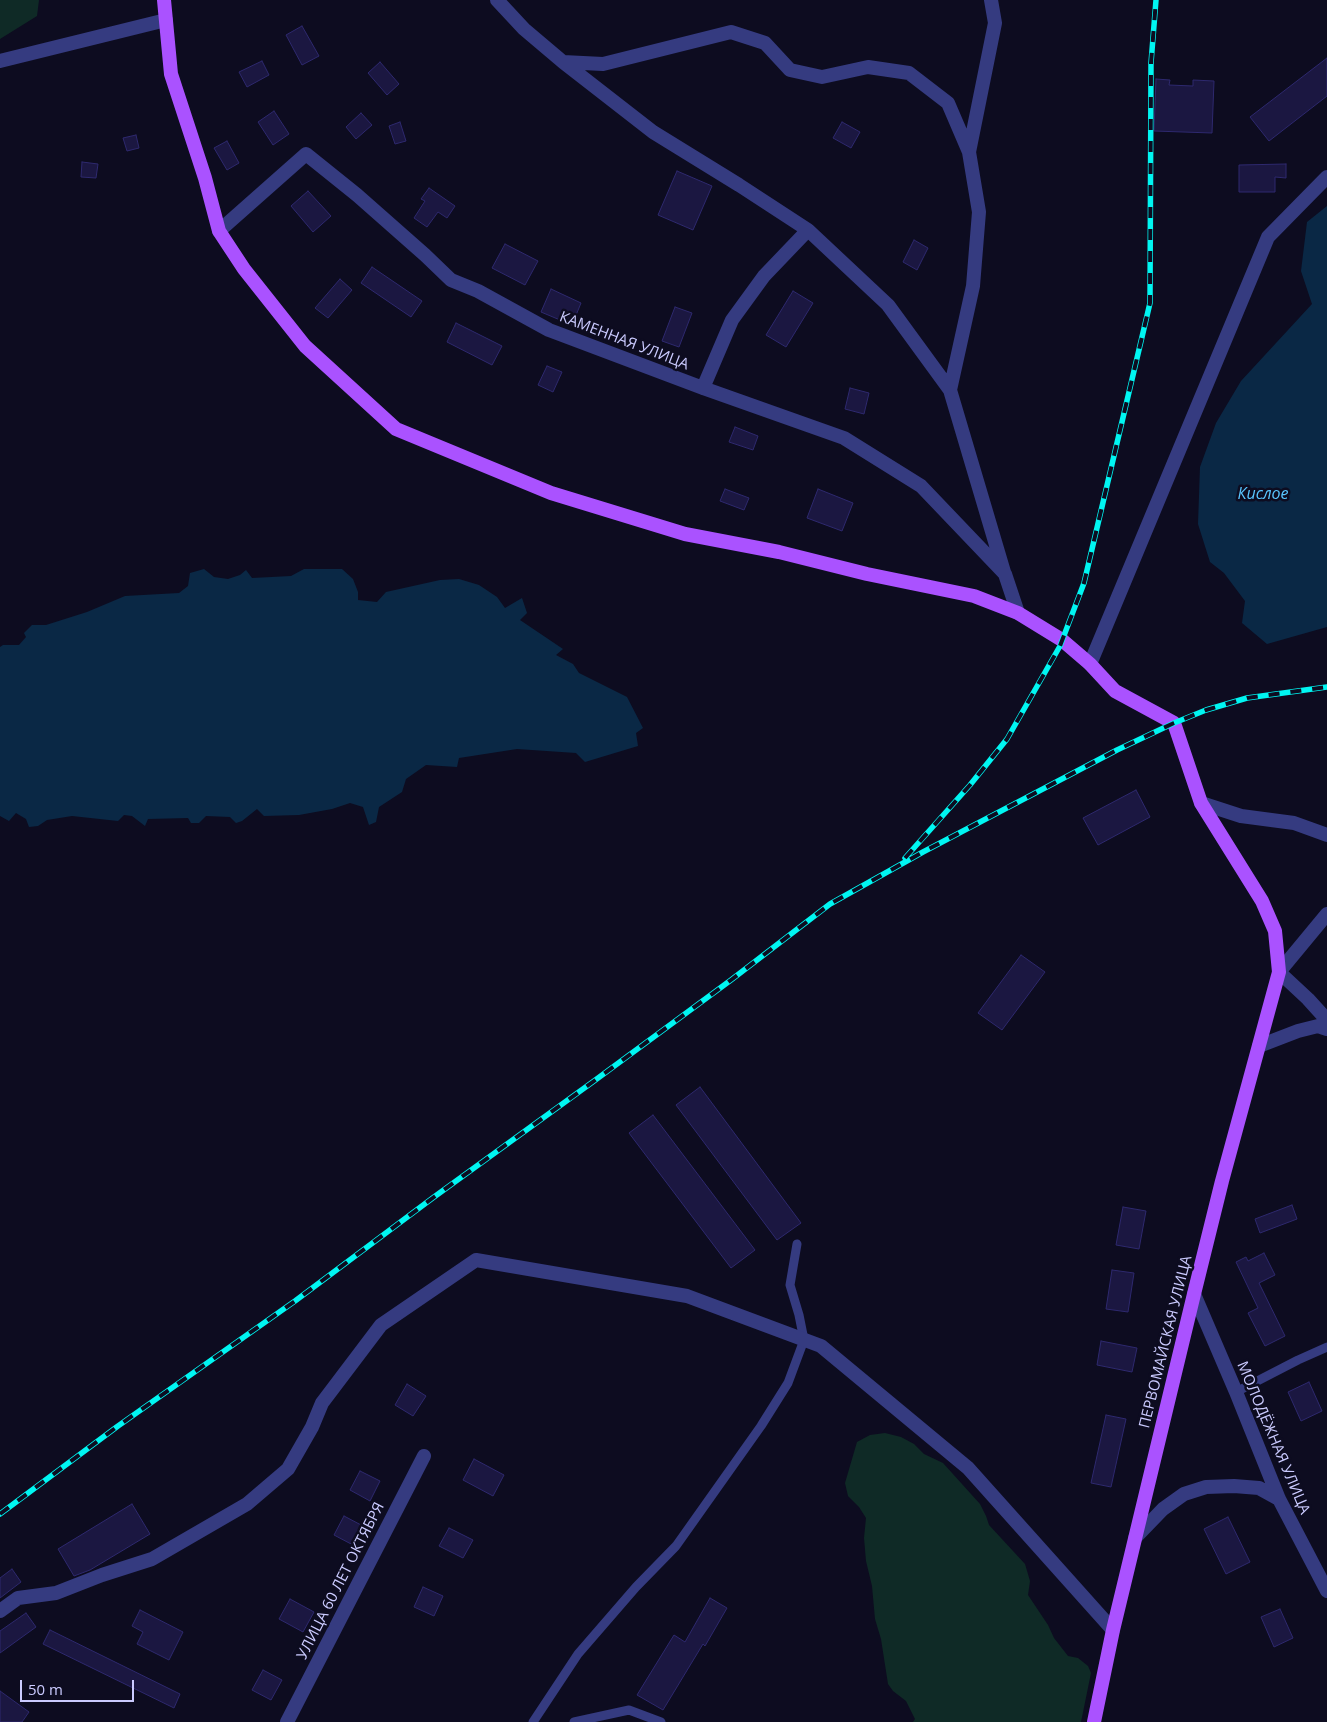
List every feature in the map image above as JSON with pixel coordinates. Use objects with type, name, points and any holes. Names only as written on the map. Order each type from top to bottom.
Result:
[{"type":"main road","points":[[164,0],[172,74],[205,178],[219,232],[244,269],[305,346],[396,429],[551,493],[685,534],[779,552],[867,574],[974,596],[1018,613],[1062,640],[1090,664],[1115,690],[1174,723],[1200,803],[1262,902],[1275,931],[1279,972]]},
{"type":"main road","name":"ПЕРВОМАЙСКАЯ УЛИЦА","points":[[1094,1722],[1113,1630],[1194,1294],[1222,1181],[1279,972]]},
{"type":"street","points":[[497,0],[524,29],[653,132],[808,230],[888,305],[950,390],[1005,574]]},
{"type":"street","points":[[969,152],[995,23],[991,0]]},
{"type":"street","points":[[0,61],[166,20]]},
{"type":"street","points":[[563,62],[604,64],[731,32],[765,43],[790,70],[822,77],[868,67],[909,74],[948,103],[969,152],[978,212],[973,286],[950,390]]},
{"type":"street","name":"КАМЕННАЯ УЛИЦА","points":[[219,232],[306,154],[357,195],[451,280],[478,291],[549,330],[703,388],[844,438],[921,486],[1005,574],[1018,613]]},
{"type":"street","points":[[1090,664],[1268,237],[1327,178]]},
{"type":"street","points":[[703,388],[732,320],[764,276],[808,230]]},
{"type":"street","points":[[1200,803],[1241,816],[1294,823],[1327,835]]},
{"type":"street","points":[[1327,914],[1279,972],[1327,1020]]},
{"type":"street","points":[[1259,1046],[1298,1031],[1318,1026],[1327,1028]]},
{"type":"street","points":[[0,1611],[18,1598],[56,1593],[102,1575],[152,1559],[248,1504],[288,1469],[312,1427],[322,1402],[381,1325],[476,1260],[687,1296],[821,1346],[968,1468],[1113,1630]]},
{"type":"street","name":"МОЛОДЁЖНАЯ УЛИЦА","points":[[1194,1294],[1279,1500],[1327,1591]]},
{"type":"street","name":"УЛИЦА 60 ЛЕТ ОКТЯБРЯ","points":[[287,1722],[424,1456]]},
{"type":"street","points":[[1135,1538],[1163,1509],[1184,1494],[1206,1487],[1234,1486],[1259,1488],[1279,1500]]},
{"type":"lane","points":[[533,1722],[578,1654],[636,1587],[676,1546],[761,1426],[788,1383],[804,1340],[790,1286],[797,1244]]},
{"type":"lane","points":[[1236,1392],[1327,1347]]},
{"type":"lane","points":[[574,1722],[629,1710],[661,1722]]},
{"type":"green space","points":[[0,0],[39,0],[37,16],[0,39]]},
{"type":"green space","points":[[885,1433],[901,1437],[914,1444],[924,1454],[943,1463],[980,1504],[989,1525],[1025,1564],[1030,1581],[1028,1595],[1048,1625],[1054,1638],[1068,1656],[1078,1658],[1088,1666],[1091,1673],[1081,1722],[913,1722],[915,1719],[906,1701],[893,1691],[888,1684],[881,1639],[875,1619],[872,1586],[866,1561],[864,1538],[866,1518],[859,1507],[848,1496],[845,1483],[857,1442],[870,1435]]},
{"type":"water","name":"Кислое","points":[[1327,206],[1327,627],[1267,644],[1242,623],[1245,601],[1224,573],[1210,562],[1198,524],[1200,467],[1216,423],[1241,381],[1312,304],[1301,271],[1307,222]]},
{"type":"water","points":[[204,569],[214,577],[228,579],[240,575],[246,570],[252,578],[291,576],[304,569],[342,569],[353,579],[358,592],[358,600],[377,602],[386,592],[440,580],[459,579],[479,585],[497,597],[505,608],[522,598],[527,613],[520,620],[563,649],[556,655],[573,664],[579,673],[627,697],[643,728],[636,733],[638,746],[585,762],[576,753],[517,749],[459,758],[457,767],[426,765],[406,779],[402,792],[379,807],[376,822],[369,825],[363,807],[350,803],[332,809],[299,815],[264,816],[257,809],[242,821],[236,823],[230,817],[206,816],[199,823],[191,823],[188,818],[148,819],[145,826],[132,816],[124,815],[118,821],[72,816],[47,820],[38,826],[29,827],[26,819],[16,813],[9,821],[0,816],[0,647],[3,645],[19,645],[26,637],[24,633],[32,625],[46,625],[87,612],[125,596],[179,593],[188,586],[190,573]]},
{"type":"building","points":[[302,26],[319,56],[302,65],[286,35]]},
{"type":"building","points":[[1327,58],[1327,96],[1269,141],[1250,117]]},
{"type":"building","points":[[262,61],[269,75],[247,87],[239,72]]},
{"type":"building","points":[[380,62],[399,84],[387,95],[368,73]]},
{"type":"building","points":[[1156,79],[1170,80],[1169,85],[1193,86],[1193,80],[1214,81],[1212,133],[1154,131]]},
{"type":"building","points":[[274,111],[289,134],[273,145],[258,122]]},
{"type":"building","points":[[361,113],[372,125],[356,139],[346,127]]},
{"type":"building","points":[[400,122],[406,141],[395,144],[389,126]]},
{"type":"building","points":[[842,122],[860,132],[851,148],[833,138]]},
{"type":"building","points":[[136,135],[139,148],[127,151],[123,138]]},
{"type":"building","points":[[227,141],[239,163],[227,170],[214,148]]},
{"type":"building","points":[[82,162],[98,164],[96,178],[81,177]]},
{"type":"building","points":[[1286,164],[1286,178],[1275,177],[1275,192],[1239,192],[1239,165]]},
{"type":"building","points":[[677,171],[712,186],[693,230],[658,215]]},
{"type":"building","points":[[429,188],[455,206],[447,218],[438,212],[427,227],[414,218],[425,201],[421,199]]},
{"type":"building","points":[[308,191],[331,216],[313,232],[291,206]]},
{"type":"building","points":[[914,240],[928,248],[917,270],[903,262]]},
{"type":"building","points":[[505,244],[538,261],[525,285],[492,268]]},
{"type":"building","points":[[372,267],[422,301],[411,317],[361,283]]},
{"type":"building","points":[[340,279],[352,290],[328,318],[315,308]]},
{"type":"building","points":[[551,289],[581,303],[572,325],[541,312]]},
{"type":"building","points":[[793,291],[813,303],[786,347],[766,335]]},
{"type":"building","points":[[675,307],[692,313],[679,347],[662,341]]},
{"type":"building","points":[[456,323],[502,346],[492,365],[447,342]]},
{"type":"building","points":[[547,366],[562,372],[553,392],[538,385]]},
{"type":"building","points":[[850,388],[869,393],[864,414],[845,409]]},
{"type":"building","points":[[735,427],[758,436],[753,450],[729,442]]},
{"type":"building","points":[[725,489],[749,498],[744,510],[720,501]]},
{"type":"building","points":[[818,489],[853,503],[842,531],[807,518]]},
{"type":"building","points":[[1136,790],[1150,817],[1098,845],[1083,818]]},
{"type":"building","points":[[1021,955],[1045,972],[1002,1030],[978,1013]]},
{"type":"building","points":[[700,1087],[801,1223],[777,1240],[676,1105]]},
{"type":"building","points":[[653,1115],[755,1250],[731,1268],[629,1133]]},
{"type":"building","points":[[1292,1205],[1297,1219],[1260,1233],[1255,1219]]},
{"type":"building","points":[[1123,1207],[1146,1211],[1139,1249],[1116,1245]]},
{"type":"building","points":[[1264,1253],[1275,1275],[1259,1283],[1285,1336],[1265,1346],[1248,1313],[1258,1308],[1236,1262],[1246,1257],[1248,1261]]},
{"type":"building","points":[[1112,1270],[1134,1273],[1128,1312],[1106,1309]]},
{"type":"building","points":[[1101,1341],[1137,1348],[1132,1372],[1097,1365]]},
{"type":"building","points":[[1309,1382],[1322,1411],[1301,1421],[1288,1392]]},
{"type":"building","points":[[407,1384],[426,1396],[413,1416],[395,1405]]},
{"type":"building","points":[[1106,1415],[1126,1419],[1111,1487],[1091,1483]]},
{"type":"building","points":[[474,1459],[504,1475],[493,1496],[463,1480]]},
{"type":"building","points":[[360,1471],[380,1481],[370,1501],[350,1490]]},
{"type":"building","points":[[132,1504],[150,1534],[90,1570],[74,1576],[58,1549]]},
{"type":"building","points":[[344,1516],[363,1526],[353,1545],[334,1535]]},
{"type":"building","points":[[1228,1517],[1250,1562],[1226,1574],[1204,1529]]},
{"type":"building","points":[[449,1528],[473,1540],[463,1558],[439,1546]]},
{"type":"building","points":[[12,1569],[21,1582],[0,1598],[0,1578]]},
{"type":"building","points":[[423,1587],[443,1596],[434,1616],[414,1607]]},
{"type":"building","points":[[710,1598],[727,1608],[705,1646],[703,1644],[663,1710],[637,1695],[674,1635],[685,1642]]},
{"type":"building","points":[[290,1599],[314,1612],[303,1632],[279,1619]]},
{"type":"building","points":[[1280,1609],[1293,1638],[1274,1647],[1261,1617]]},
{"type":"building","points":[[140,1610],[183,1632],[169,1660],[137,1644],[143,1632],[132,1626]]},
{"type":"building","points":[[26,1613],[36,1627],[0,1653],[0,1631]]},
{"type":"building","points":[[50,1630],[180,1694],[174,1708],[43,1644]]},
{"type":"building","points":[[263,1670],[282,1680],[271,1700],[252,1690]]},
{"type":"building","points":[[0,1691],[29,1712],[22,1722],[0,1722]]},
{"type":"railway","points":[[905,858],[970,785],[1007,739],[1060,646],[1084,583],[1150,303],[1151,63],[1156,0]]},
{"type":"railway","points":[[0,1514],[118,1426],[295,1301],[731,980],[830,904],[923,852],[1117,750],[1174,723],[1206,710],[1247,698],[1327,687]]}]
